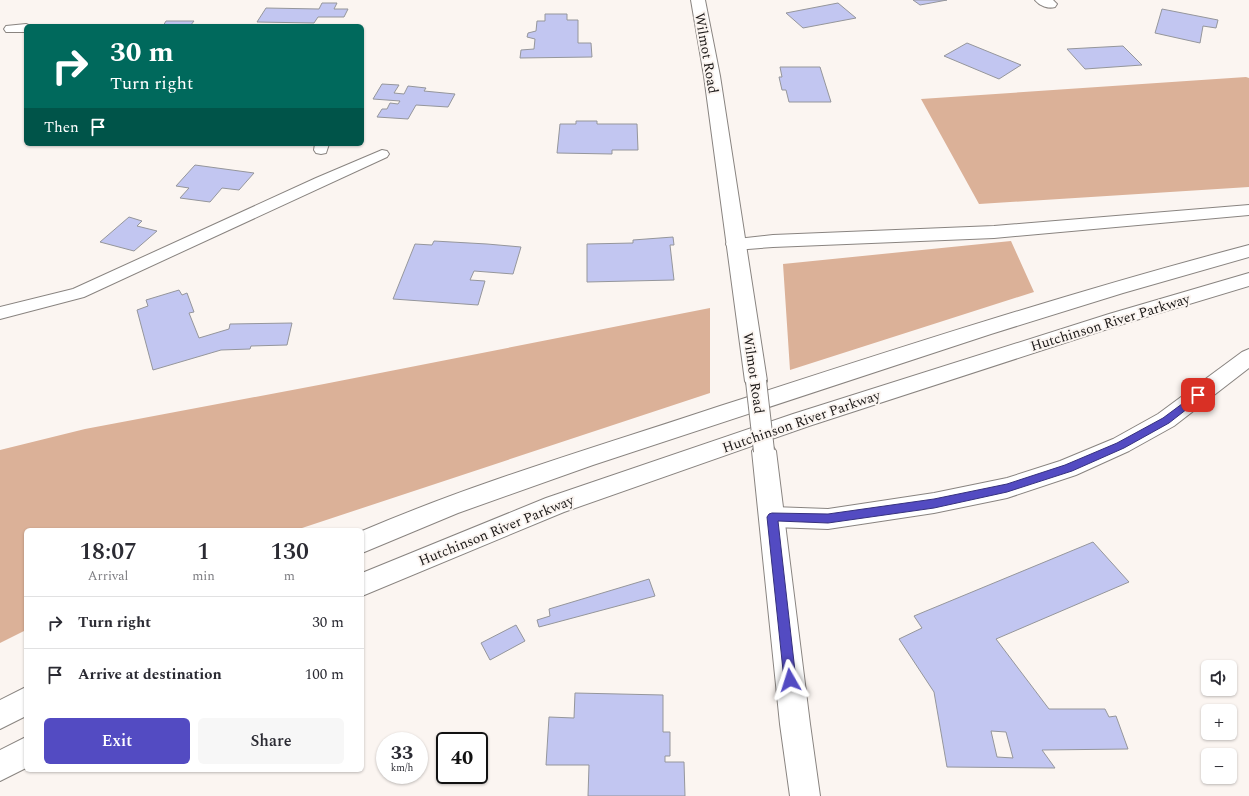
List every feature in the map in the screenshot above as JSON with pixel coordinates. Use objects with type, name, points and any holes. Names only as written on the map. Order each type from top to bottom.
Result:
[{"type":"main road","name":"Wilmot Road","points":[[698,0],[712,76],[735,244],[756,381],[794,717],[805,796]]},
{"type":"main road","points":[[735,244],[773,241],[987,233],[1249,210]]},
{"type":"main road","name":"Hutchinson River Parkway","points":[[364,541],[499,487],[787,392],[1024,316],[1249,251]]},
{"type":"main road","name":"Hutchinson River Parkway","points":[[364,584],[555,505],[801,420],[1108,321],[1249,279]]},
{"type":"main road","points":[[772,517],[828,519],[934,504],[1000,489],[1046,476],[1091,459],[1145,433],[1166,420],[1249,357]]},
{"type":"main road","points":[[0,715],[24,703]]},
{"type":"main road","points":[[0,766],[24,753]]},
{"type":"lane","points":[[10,29],[24,28]]},
{"type":"lane","points":[[0,313],[78,293],[382,154]]},
{"type":"shaded area","points":[[1249,78],[1249,187],[979,204],[921,99]]},
{"type":"shaded area","points":[[1011,241],[1034,292],[790,370],[783,264]]},
{"type":"shaded area","points":[[710,308],[710,393],[302,528],[24,528],[24,631],[0,643],[0,450],[85,429],[324,384]]},
{"type":"building","points":[[913,0],[947,0],[920,5]]},
{"type":"building","points":[[322,3],[337,3],[334,9],[348,9],[344,17],[318,17],[314,23],[257,22],[266,8],[319,9]]},
{"type":"building","points":[[838,3],[856,18],[803,28],[786,13]]},
{"type":"building","points":[[1162,9],[1218,20],[1216,28],[1203,26],[1200,43],[1155,33]]},
{"type":"building","points":[[545,14],[567,14],[567,20],[578,20],[578,43],[591,43],[592,57],[520,58],[521,50],[534,49],[535,39],[527,37],[528,33],[536,31],[537,21],[545,21]]},
{"type":"building","points":[[166,21],[194,21],[192,24],[164,24]]},
{"type":"building","points":[[967,43],[1021,65],[999,79],[944,56]]},
{"type":"building","points":[[1123,46],[1142,65],[1085,69],[1067,49]]},
{"type":"building","points":[[780,67],[820,67],[831,102],[789,102],[786,90],[782,90],[779,77],[782,77]]},
{"type":"building","points":[[382,84],[399,85],[394,93],[404,94],[408,86],[426,88],[424,91],[455,94],[448,107],[416,105],[408,119],[377,117],[382,109],[387,109],[390,103],[398,104],[400,101],[373,99]]},
{"type":"building","points":[[576,121],[597,121],[597,124],[637,124],[638,150],[612,150],[612,154],[557,153],[560,124],[576,124]]},
{"type":"building","points":[[195,165],[254,173],[239,190],[222,188],[210,202],[180,198],[189,188],[176,186]]},
{"type":"building","points":[[129,217],[142,221],[137,226],[157,231],[134,251],[100,242]]},
{"type":"building","points":[[673,237],[674,245],[670,245],[674,280],[587,282],[587,244],[633,243],[633,240]]},
{"type":"building","points":[[434,241],[521,247],[513,274],[474,271],[470,280],[485,281],[478,305],[393,299],[415,244],[432,245]]},
{"type":"building","points":[[179,290],[182,295],[187,293],[194,312],[189,313],[199,338],[229,329],[230,324],[292,323],[287,345],[251,346],[250,349],[221,350],[153,370],[137,310],[148,306],[146,300]]},
{"type":"building","points":[[1093,542],[1129,582],[996,639],[1049,709],[1105,709],[1109,717],[1116,716],[1128,749],[1042,750],[1055,768],[947,767],[934,692],[899,639],[922,628],[914,616]],"holes":[[[991,731],[1006,732],[1013,758],[997,757]]]},
{"type":"building","points":[[649,579],[655,596],[539,627],[537,620],[550,616],[549,609]]},
{"type":"building","points":[[516,625],[525,641],[490,660],[481,643]]},
{"type":"building","points":[[575,693],[663,695],[663,732],[670,732],[670,756],[665,756],[665,762],[684,762],[685,796],[588,796],[589,765],[546,765],[549,717],[574,718]]},
{"type":"route","points":[[790,680],[772,517],[828,519],[934,504],[1007,488],[1091,459],[1145,433],[1166,420],[1198,395]]}]
